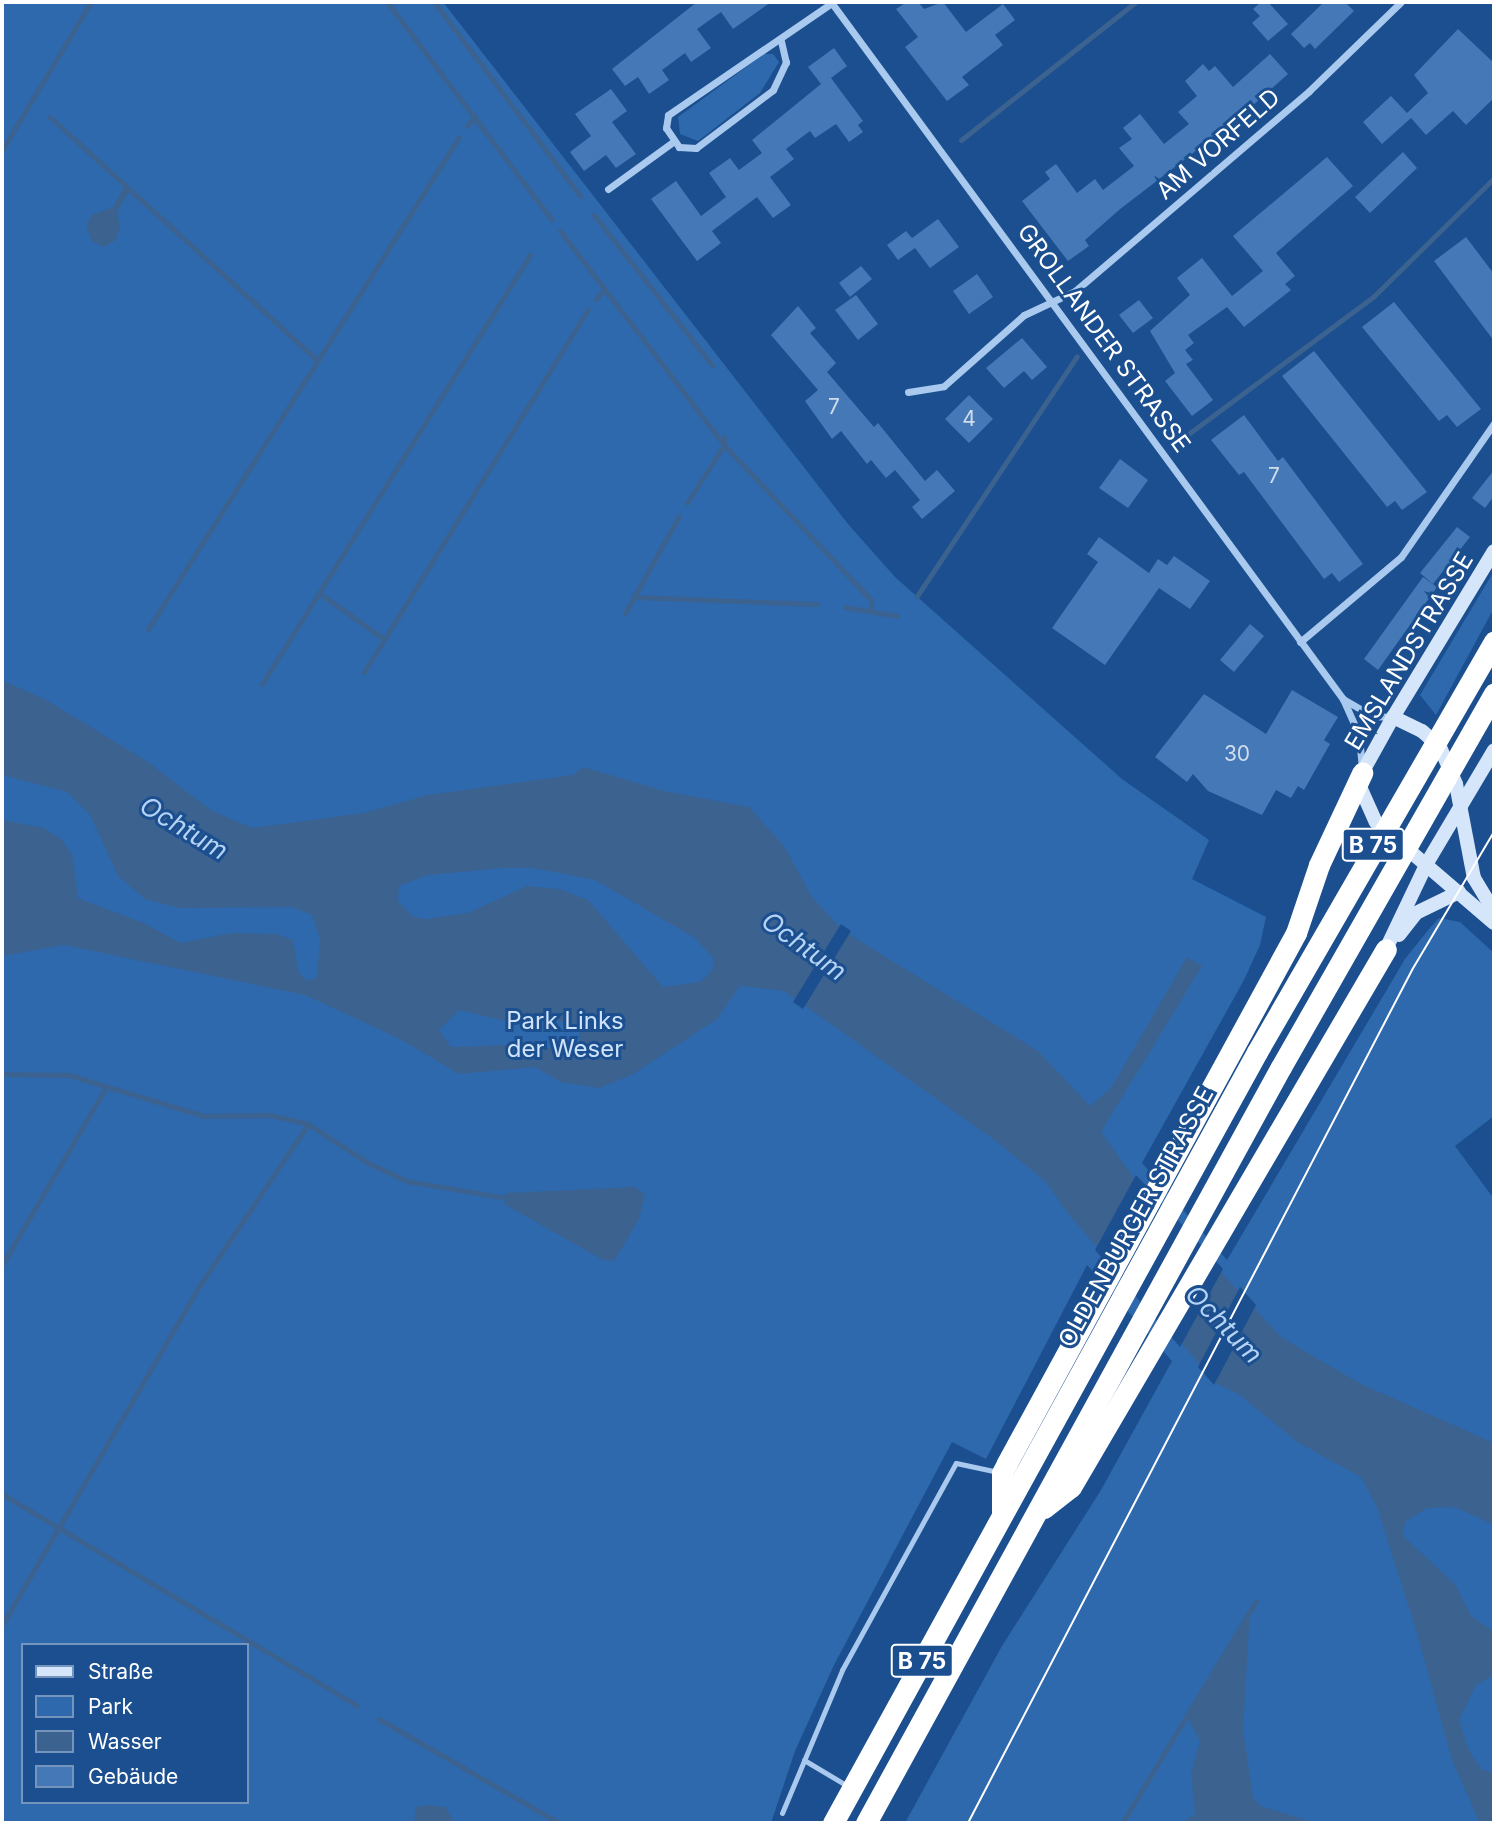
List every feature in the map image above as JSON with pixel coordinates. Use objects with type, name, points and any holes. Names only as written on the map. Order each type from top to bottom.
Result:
[{"type":"highway","name":"OLDENBURGER STRASSE","points":[[833,1823],[1256,1052],[1494,641]]},
{"type":"highway","name":"B 75","points":[[866,1823],[1139,1322],[1494,693]]},
{"type":"highway","points":[[1002,1516],[1003,1473],[1102,1281],[1296,933],[1323,854],[1362,774]]},
{"type":"highway","points":[[1034,1516],[1071,1487],[1211,1242],[1386,949]]},
{"type":"street","name":"GROLLANDER STRASSE","points":[[832,2],[1343,699],[1359,735],[1362,789],[1376,822],[1494,923]]},
{"type":"street","points":[[781,41],[786,62],[773,90],[696,148],[679,147],[666,128],[668,115],[771,42],[781,41],[832,2]]},
{"type":"street","name":"AM VORFELD","points":[[908,393],[944,386],[1024,314],[1075,291],[1247,145],[1401,2]]},
{"type":"street","points":[[608,189],[674,141]]},
{"type":"street","points":[[1300,642],[1401,557],[1494,423]]},
{"type":"street","name":"EMSLANDSTRASSE","points":[[1362,774],[1393,717],[1494,551]]},
{"type":"street","name":"GROLLANDER STRASSE","points":[[1343,699],[1372,716],[1393,717],[1422,731],[1440,747],[1457,784],[1474,878],[1494,911]]},
{"type":"street","points":[[1386,949],[1426,863],[1494,750]]},
{"type":"street","points":[[1386,949],[1416,913],[1459,892]]},
{"type":"lane","points":[[782,1813],[842,1670],[956,1463],[1003,1473]]},
{"type":"lane","points":[[804,1760],[852,1788]]},
{"type":"green space","name":"Park Links der Weser","points":[[2,2],[443,2],[848,524],[895,577],[1122,779],[1209,840],[1192,879],[1266,917],[1260,945],[1244,980],[1142,1163],[1227,1260],[1405,959],[1429,929],[1439,918],[1460,922],[1494,953],[1494,1116],[1455,1146],[1494,1199],[1494,1823],[905,1823],[1002,1646],[1101,1490],[1172,1361],[1087,1265],[986,1459],[952,1442],[834,1665],[795,1751],[771,1823],[2,1823]]},
{"type":"green space","points":[[764,54],[773,54],[779,62],[760,93],[698,141],[680,134],[678,117]]},
{"type":"green space","points":[[1494,571],[1494,608],[1436,715],[1420,695]]},
{"type":"water","points":[[124,187],[129,192],[117,212],[120,228],[116,240],[103,247],[92,241],[86,226],[92,215],[113,207]]},
{"type":"water","name":"Ochtum","points":[[2,680],[48,701],[148,762],[212,811],[253,828],[364,813],[428,795],[573,775],[583,767],[664,791],[749,807],[784,846],[812,897],[842,930],[1038,1051],[1090,1106],[1111,1088],[1187,957],[1202,966],[1101,1132],[1134,1178],[1282,1338],[1361,1384],[1494,1443],[1494,1525],[1455,1507],[1427,1508],[1405,1522],[1403,1536],[1456,1585],[1471,1616],[1494,1632],[1494,1675],[1476,1685],[1459,1720],[1469,1751],[1481,1769],[1494,1773],[1494,1823],[1480,1823],[1452,1760],[1416,1630],[1377,1507],[1361,1477],[1299,1443],[1237,1393],[1217,1384],[1069,1215],[1046,1182],[996,1141],[784,991],[740,986],[717,1019],[633,1074],[600,1088],[561,1082],[535,1067],[459,1074],[400,1039],[305,995],[64,945],[2,956],[2,820],[44,828],[61,839],[72,854],[78,898],[146,924],[180,943],[232,933],[277,934],[293,940],[299,973],[307,981],[317,977],[320,939],[312,915],[292,907],[179,908],[145,899],[118,876],[90,815],[67,792],[2,775]],"holes":[[[533,868],[595,880],[695,938],[714,959],[712,971],[700,982],[663,987],[588,900],[559,889],[527,886],[468,913],[425,919],[412,916],[398,901],[399,886],[428,875]],[[459,1010],[505,1021],[561,1021],[579,1031],[579,1049],[564,1056],[551,1048],[527,1044],[451,1047],[439,1030]]]},
{"type":"water","points":[[635,1187],[645,1194],[639,1219],[614,1261],[603,1260],[504,1204],[506,1193]]},
{"type":"water","points":[[1250,1612],[1243,1729],[1253,1797],[1260,1806],[1316,1823],[1181,1823],[1195,1814],[1191,1773],[1200,1741],[1187,1717]]},
{"type":"water","points":[[416,1807],[445,1807],[455,1823],[414,1823]]},
{"type":"pier","points":[[841,924],[851,931],[803,1009],[793,1002]]},
{"type":"pier","points":[[1136,1175],[1223,1269],[1180,1347],[1095,1250]]},
{"type":"pier","points":[[1240,1287],[1256,1305],[1214,1385],[1198,1367]]},
{"type":"building","points":[[697,2],[771,2],[733,29],[721,12],[697,29],[711,48],[691,62],[685,53],[662,70],[669,80],[649,94],[638,77],[625,86],[612,69]]},
{"type":"building","points":[[907,2],[918,2],[924,9],[943,2],[966,32],[1003,4],[1015,20],[995,35],[1003,45],[962,77],[969,85],[947,101],[905,47],[918,37],[896,9]]},
{"type":"building","points":[[1261,2],[1268,2],[1288,24],[1268,41],[1252,23],[1260,16],[1253,9]]},
{"type":"building","points":[[1324,2],[1345,2],[1354,11],[1315,49],[1310,43],[1304,48],[1291,34]]},
{"type":"building","points":[[1458,29],[1494,63],[1494,98],[1466,125],[1453,111],[1426,135],[1411,118],[1382,144],[1363,122],[1391,96],[1407,113],[1428,93],[1414,75]]},
{"type":"building","points":[[834,48],[847,66],[831,78],[863,121],[858,125],[863,132],[849,142],[836,124],[815,138],[810,131],[786,149],[794,159],[770,177],[791,205],[773,218],[757,197],[712,231],[721,243],[697,261],[651,199],[676,181],[701,216],[726,197],[709,173],[730,158],[739,170],[762,153],[752,140],[821,84],[808,67]]},
{"type":"building","points":[[1270,54],[1288,74],[1241,116],[1119,210],[1085,240],[1089,246],[1068,261],[1022,201],[1050,179],[1045,172],[1056,164],[1077,193],[1095,179],[1103,190],[1134,166],[1119,148],[1132,139],[1123,128],[1140,114],[1164,144],[1189,124],[1178,112],[1197,96],[1185,81],[1203,64],[1209,71],[1215,66],[1233,87]]},
{"type":"building","points":[[611,89],[627,111],[612,122],[636,154],[616,168],[606,155],[584,171],[570,152],[591,136],[575,114]]},
{"type":"building","points":[[1403,152],[1417,168],[1370,213],[1355,197]]},
{"type":"building","points":[[1327,157],[1353,186],[1276,253],[1295,276],[1285,284],[1291,290],[1244,327],[1227,307],[1188,335],[1194,343],[1185,350],[1193,360],[1186,364],[1213,400],[1192,416],[1165,381],[1175,373],[1150,331],[1190,295],[1177,278],[1202,258],[1232,296],[1263,271],[1233,236]]},
{"type":"building","points":[[938,219],[959,247],[930,268],[915,248],[898,260],[887,245],[906,231],[912,238]]},
{"type":"building","points":[[1466,237],[1494,274],[1494,341],[1434,261]]},
{"type":"building","points":[[861,266],[872,279],[850,297],[839,283]]},
{"type":"building","points":[[977,274],[993,297],[969,314],[953,291]]},
{"type":"building","points":[[856,295],[878,324],[858,340],[835,310]]},
{"type":"building","points":[[1139,300],[1153,318],[1133,333],[1119,315]]},
{"type":"building","points":[[1394,302],[1481,409],[1457,427],[1447,415],[1439,421],[1362,327]]},
{"type":"building","points":[[798,306],[816,328],[810,333],[836,363],[827,372],[874,427],[878,423],[925,481],[937,470],[955,491],[922,519],[912,507],[920,500],[895,470],[886,478],[871,460],[867,464],[841,431],[832,439],[805,401],[818,390],[771,335]]},
{"type":"building","points":[[1022,338],[1047,367],[1032,380],[1024,371],[1004,388],[986,368]]},
{"type":"building","points":[[1314,351],[1427,492],[1402,510],[1395,501],[1387,507],[1282,376]]},
{"type":"building","points":[[969,395],[993,419],[969,443],[945,419]]},
{"type":"building","points":[[1244,415],[1278,461],[1283,457],[1363,564],[1339,582],[1332,573],[1324,579],[1244,472],[1239,475],[1211,440]]},
{"type":"building","points":[[1120,459],[1148,480],[1128,508],[1099,488]]},
{"type":"building","points":[[1494,470],[1494,496],[1485,508],[1472,498]]},
{"type":"building","points":[[1457,527],[1470,537],[1433,584],[1420,573]]},
{"type":"building","points":[[1099,537],[1149,573],[1158,559],[1167,565],[1174,556],[1210,581],[1190,609],[1159,588],[1105,665],[1052,628],[1098,562],[1087,554]]},
{"type":"building","points":[[1423,577],[1437,587],[1378,670],[1364,659]]},
{"type":"building","points":[[1250,624],[1264,636],[1234,672],[1220,660]]},
{"type":"building","points":[[1292,690],[1338,717],[1324,740],[1330,744],[1304,790],[1298,786],[1291,798],[1276,790],[1262,815],[1208,791],[1193,774],[1187,782],[1155,757],[1204,694],[1266,734]]},
{"type":"waterway","points":[[2,150],[91,2]]},
{"type":"waterway","points":[[387,2],[552,220]]},
{"type":"waterway","points":[[434,2],[580,196]]},
{"type":"waterway","points":[[961,140],[1136,2]]},
{"type":"waterway","points":[[467,126],[475,116]]},
{"type":"waterway","points":[[50,117],[318,361]]},
{"type":"waterway","points":[[148,629],[459,137]]},
{"type":"waterway","points":[[1187,435],[1373,297],[1494,178]]},
{"type":"waterway","points":[[594,215],[712,365]]},
{"type":"waterway","points":[[560,231],[724,445],[871,600],[871,610]]},
{"type":"waterway","points":[[262,684],[530,255]]},
{"type":"waterway","points":[[596,299],[604,290]]},
{"type":"waterway","points":[[364,672],[588,310]]},
{"type":"waterway","points":[[917,596],[1077,356]]},
{"type":"waterway","points":[[687,503],[724,445],[724,437]]},
{"type":"waterway","points":[[625,613],[679,516]]},
{"type":"waterway","points":[[319,593],[384,639]]},
{"type":"waterway","points":[[633,597],[817,604]]},
{"type":"waterway","points":[[845,607],[897,616]]},
{"type":"waterway","points":[[2,1074],[69,1075],[204,1116],[270,1115],[308,1124],[368,1163],[407,1181],[506,1198]]},
{"type":"waterway","points":[[2,1265],[106,1087]]},
{"type":"waterway","points":[[2,1625],[200,1285],[308,1124]]},
{"type":"waterway","points":[[2,1494],[357,1706]]},
{"type":"waterway","points":[[1122,1823],[1256,1601]]},
{"type":"waterway","points":[[379,1719],[559,1823]]},
{"type":"tram line","points":[[968,1823],[1412,970],[1494,832]]}]
